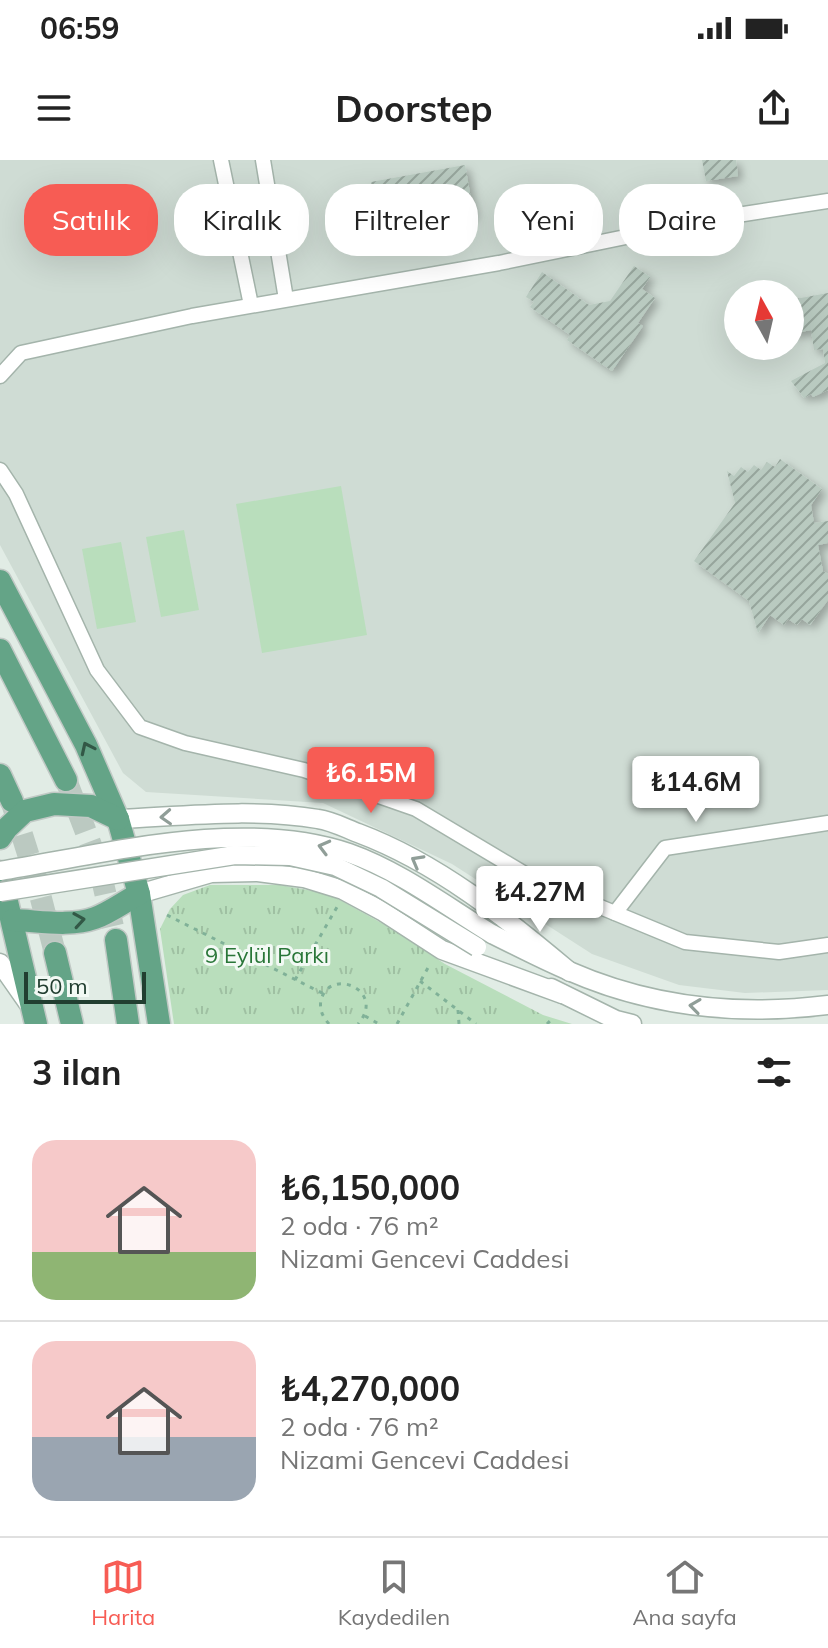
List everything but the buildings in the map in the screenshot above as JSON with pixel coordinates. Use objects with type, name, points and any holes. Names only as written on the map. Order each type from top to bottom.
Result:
[{"type":"main road","points":[[0,581],[86,745],[118,819],[139,894],[159,1024]]},
{"type":"main road","points":[[0,650],[66,780]]},
{"type":"main road","points":[[0,775],[12,801]]},
{"type":"main road","points":[[0,838],[25,811],[54,804],[91,806],[118,819]]},
{"type":"main road","points":[[0,871],[7,919],[35,1018]]},
{"type":"main road","points":[[7,919],[86,921],[139,894]]},
{"type":"main road","points":[[116,940],[128,1024]]},
{"type":"main road","points":[[55,953],[72,1024]]},
{"type":"street","points":[[221,160],[251,305]]},
{"type":"street","points":[[263,160],[286,299]]},
{"type":"street","points":[[0,376],[21,353],[251,305],[499,263],[718,218],[828,201]]},
{"type":"street","points":[[0,470],[16,494],[97,670],[140,727],[185,743],[304,770],[416,809],[535,880],[685,942],[779,952],[828,945]]},
{"type":"street","points":[[118,819],[279,814],[322,820],[374,839],[420,861],[504,917],[570,972]]},
{"type":"street","points":[[615,913],[665,848],[828,823]]},
{"type":"street","points":[[0,871],[179,842],[241,836],[298,839],[350,854],[392,873],[492,934],[570,972],[625,991],[731,1011],[828,1005]]},
{"type":"street","points":[[0,892],[235,855],[290,856],[335,866],[370,883],[562,994],[616,1020],[632,1024]]},
{"type":"street","points":[[139,894],[211,873],[258,872],[304,878],[346,892],[439,947],[562,994]]},
{"type":"street","points":[[0,963],[35,1018]]},
{"type":"path","points":[[295,980],[346,892]]},
{"type":"path","points":[[167,915],[324,994]]},
{"type":"path","points":[[397,1024],[439,947]]},
{"type":"path","points":[[420,981],[476,1024]]},
{"type":"path","points":[[329,1024],[320,1009],[324,994],[336,985],[352,985],[363,994],[365,1016],[358,1024]]},
{"type":"path","points":[[458,1010],[459,1024]]},
{"type":"path","points":[[365,1016],[379,1024]]},
{"type":"path","points":[[547,1024],[553,1018]]},
{"type":"shaded area","points":[[0,160],[828,160],[828,990],[745,993],[679,985],[592,954],[452,864],[323,803],[146,792],[123,773],[0,545]]},
{"type":"green space","points":[[341,486],[367,635],[262,653],[236,504]]},
{"type":"green space","points":[[184,530],[199,610],[161,617],[146,537]]},
{"type":"green space","points":[[121,542],[136,622],[97,629],[82,549]]},
{"type":"green space","name":"9 Eylül Parkı","points":[[210,885],[280,885],[329,894],[387,926],[445,964],[543,1015],[572,1024],[174,1024],[160,929],[170,909],[183,895]]},
{"type":"tunnel","points":[[66,780],[99,866],[116,940]]},
{"type":"tunnel","points":[[12,803],[55,953]]}]
